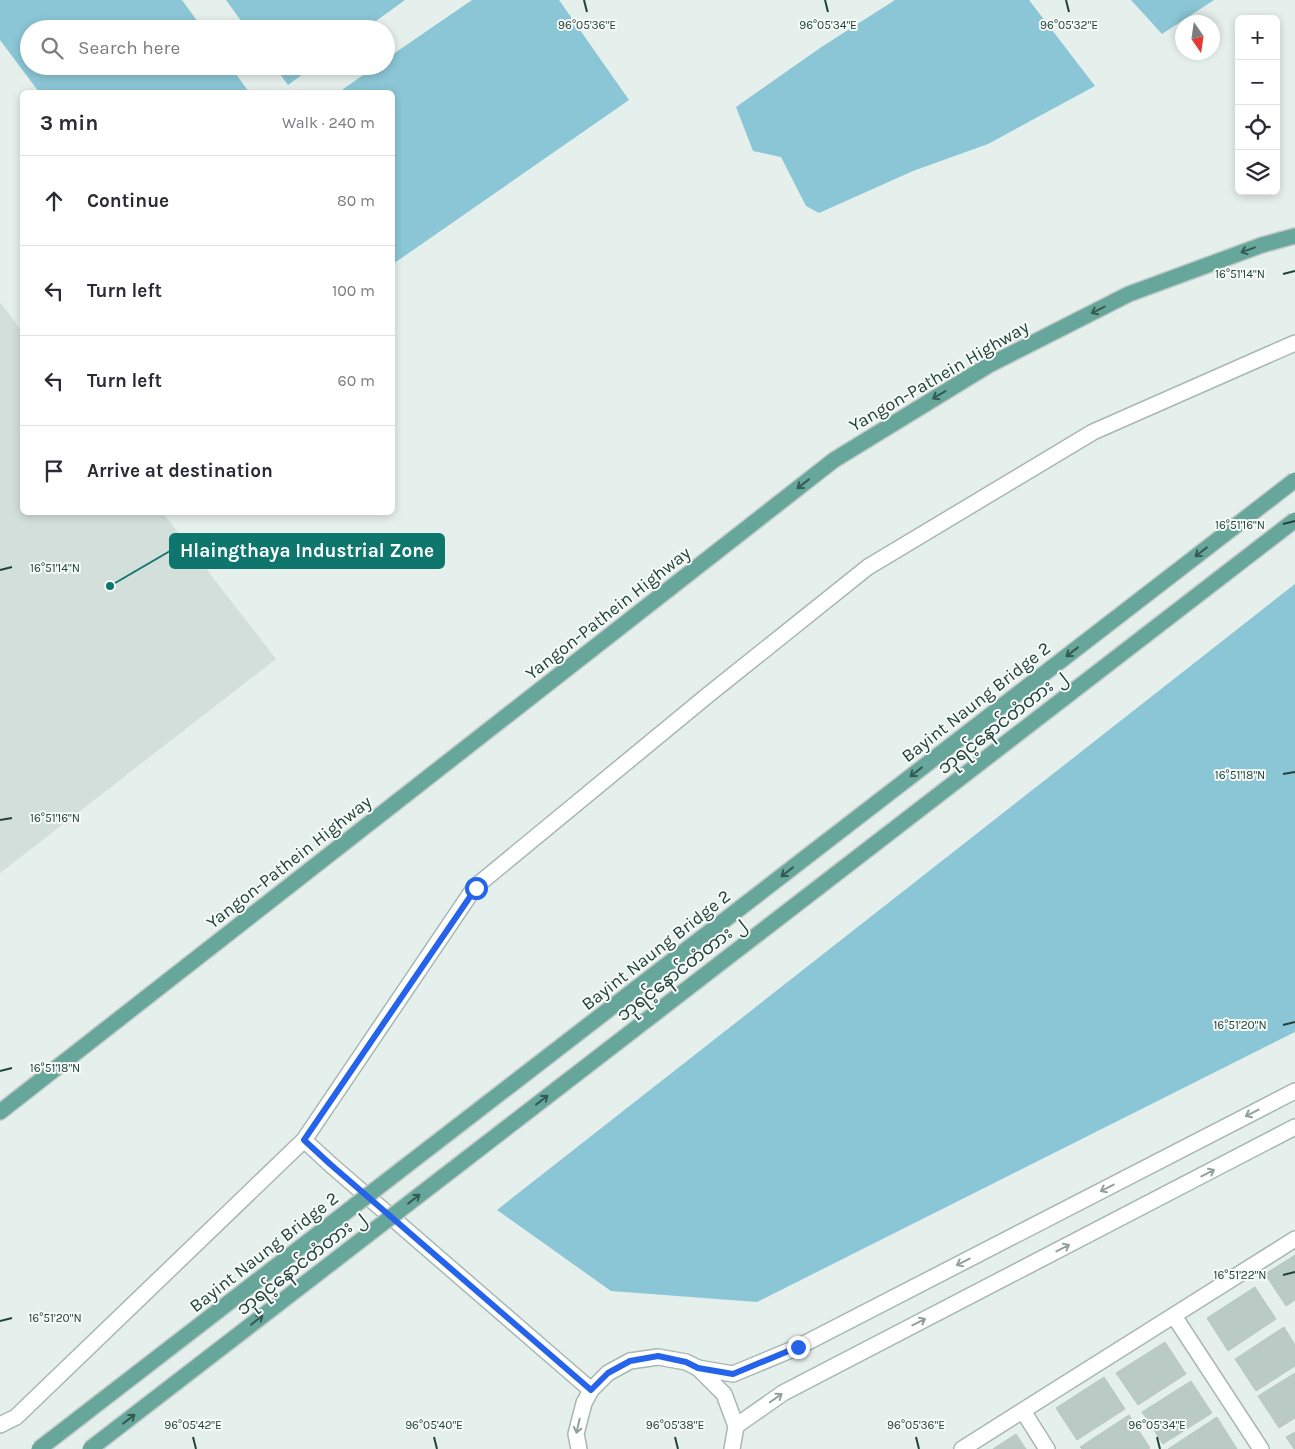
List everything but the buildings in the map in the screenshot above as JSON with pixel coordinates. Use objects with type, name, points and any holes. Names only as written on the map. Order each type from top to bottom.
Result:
[{"type":"main road","name":"Yangon-Pathein Highway","points":[[0,1112],[834,460],[989,365],[1129,294],[1262,245],[1295,236]]},
{"type":"main road","name":"Bayint Naung Bridge 2","points":[[40,1449],[1295,480]]},
{"type":"main road","name":"ဘုရင့်နောင်တံတား ၂","points":[[90,1449],[1295,520]]},
{"type":"street","points":[[0,1425],[16,1417],[304,1140],[476,888],[708,695],[868,567],[1093,432],[1295,344]]},
{"type":"street","points":[[579,1449],[576,1434],[584,1404],[591,1390],[608,1373],[630,1361],[658,1356],[686,1362],[698,1368],[733,1374],[798,1347],[1295,1091]]},
{"type":"street","points":[[736,1426],[784,1393],[1295,1127]]},
{"type":"street","points":[[304,1140],[591,1390]]},
{"type":"street","points":[[962,1449],[1295,1238]]},
{"type":"street","points":[[1174,1316],[1261,1449]]},
{"type":"street","points":[[698,1368],[724,1394],[736,1426],[732,1449]]},
{"type":"street","points":[[1023,1411],[1047,1449]]},
{"type":"shaded area","points":[[0,302],[20,328],[20,515],[165,515],[276,659],[0,873]]},
{"type":"water","points":[[0,0],[182,0],[196,20],[20,20],[20,67],[0,40]]},
{"type":"water","points":[[226,0],[405,0],[377,20],[240,20]]},
{"type":"water","points":[[472,0],[559,0],[629,100],[395,263],[395,90],[342,90],[363,75],[395,75],[395,53]]},
{"type":"water","points":[[895,0],[1029,0],[1095,86],[988,144],[913,171],[819,213],[806,206],[781,157],[753,151],[736,107],[820,48]]},
{"type":"water","points":[[1131,0],[1214,0],[1191,15],[1175,15],[1175,26],[1162,34]]},
{"type":"water","points":[[26,75],[237,75],[248,90],[38,90]]},
{"type":"water","points":[[281,75],[302,75],[288,85]]},
{"type":"water","points":[[1295,584],[1295,1032],[757,1302],[611,1291],[497,1210]]},
{"type":"place","name":"Hlaingthaya Industrial Zone","points":[[110,586]]},
{"type":"route","points":[[476,888],[304,1140],[591,1390],[608,1373],[630,1361],[658,1356],[686,1362],[698,1368],[733,1374],[798,1347]]}]
